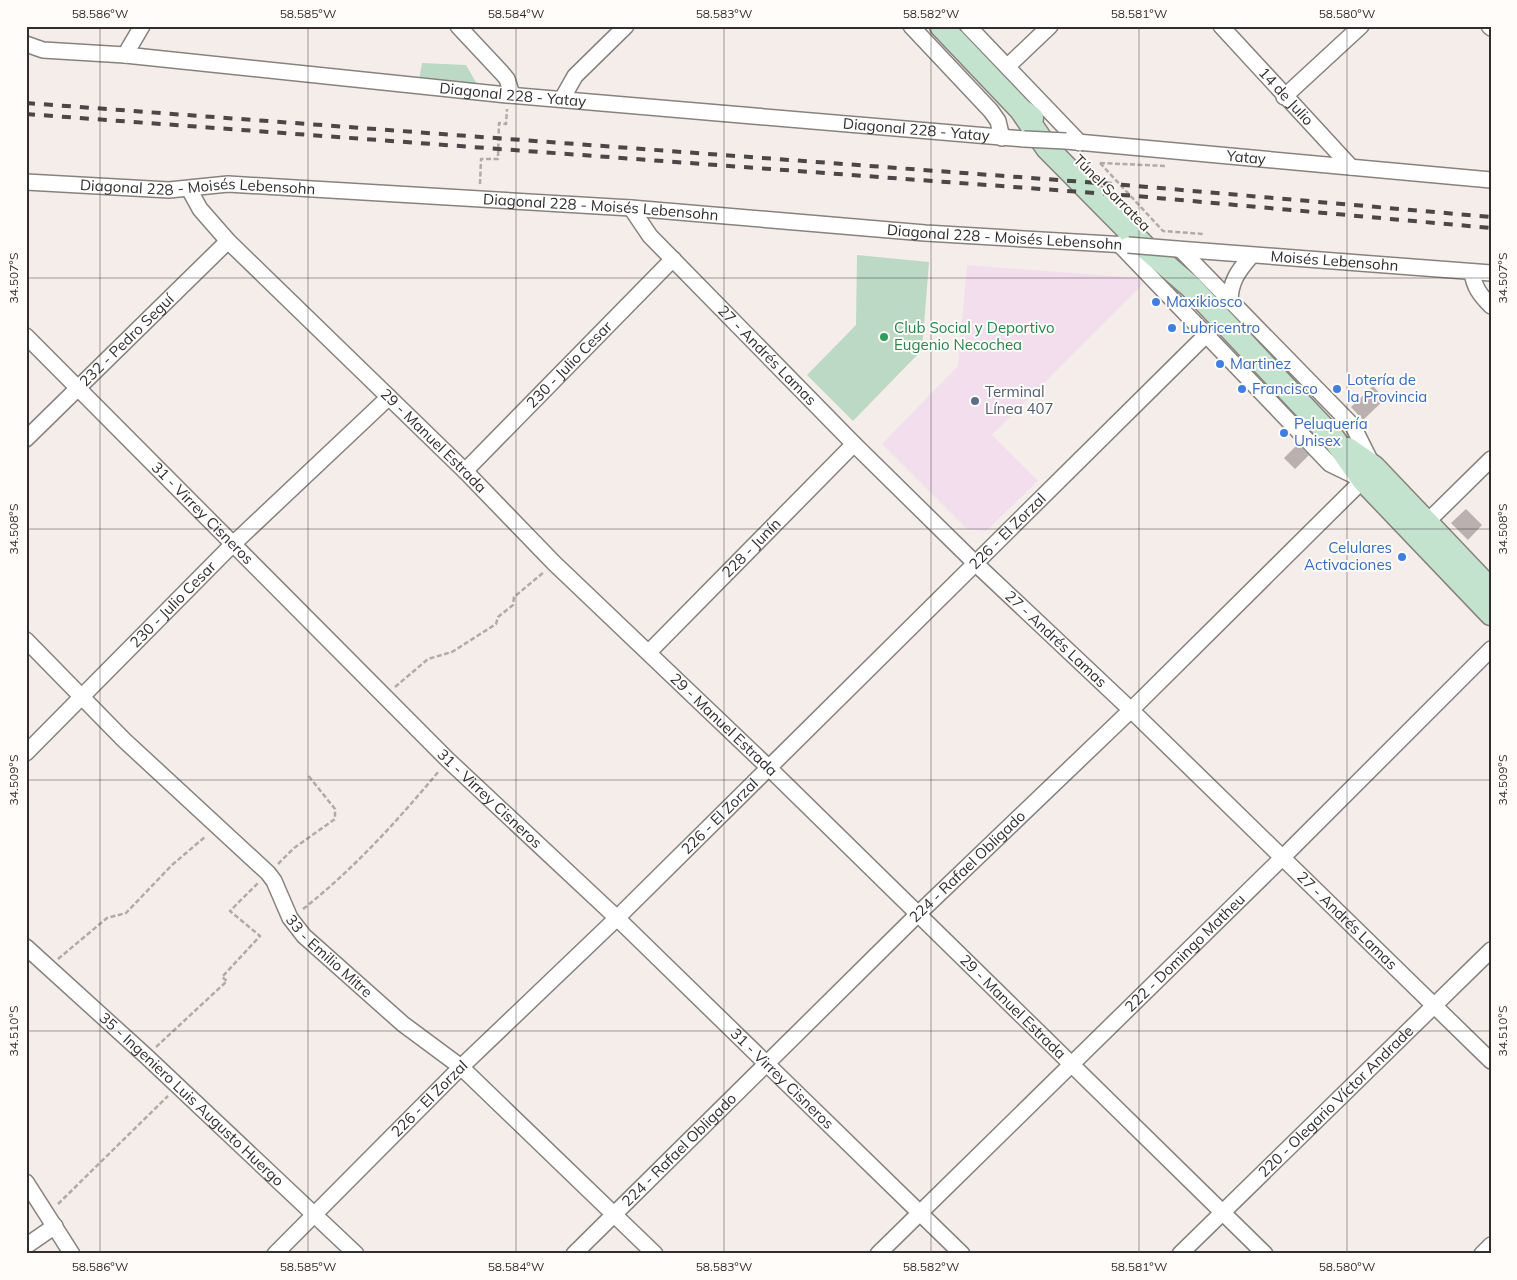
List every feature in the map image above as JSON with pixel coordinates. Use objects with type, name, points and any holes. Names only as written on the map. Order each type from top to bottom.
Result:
[{"type":"main road","name":"Túnel Sarratea","points":[[941,26],[1021,110],[1047,148],[1147,249],[1191,287],[1368,474]]},
{"type":"main road","points":[[1368,474],[1426,523],[1491,590]]},
{"type":"main road","points":[[1368,474],[1491,614]]},
{"type":"street","points":[[125,55],[142,26]]},
{"type":"street","points":[[458,26],[507,79],[512,95]]},
{"type":"street","points":[[562,99],[575,76],[626,26]]},
{"type":"street","points":[[911,26],[991,111],[998,121],[1002,138]]},
{"type":"street","points":[[968,26],[1008,66],[1073,142]]},
{"type":"street","points":[[1008,66],[1050,26]]},
{"type":"street","name":"14 de Julio","points":[[1221,26],[1284,97],[1351,167]]},
{"type":"street","points":[[1284,97],[1362,26]]},
{"type":"street","name":"Diagonal 228 - Yatay","points":[[26,44],[44,50],[125,55],[512,95],[1002,138]]},
{"type":"street","name":"Yatay","points":[[1002,138],[1073,142],[1491,180]]},
{"type":"street","name":"Diagonal 228 - Moisés Lebensohn","points":[[26,182],[169,190],[228,184],[631,208],[925,233],[1179,250]]},
{"type":"street","name":"29 - Manuel Estrada","points":[[189,189],[200,209],[228,241],[465,471],[554,563],[768,767],[1265,1254]]},
{"type":"street","name":"27 - Andrés Lamas","points":[[631,208],[650,236],[854,444],[975,563],[1283,857],[1491,1061]]},
{"type":"street","name":"232 - Pedro Seguí","points":[[26,439],[228,241]]},
{"type":"street","points":[[1123,245],[1206,336],[1330,464],[1368,474]]},
{"type":"street","points":[[1179,250],[1353,426],[1368,474]]},
{"type":"street","name":"Moisés Lebensohn","points":[[1179,250],[1491,274]]},
{"type":"street","points":[[1230,302],[1230,287],[1234,278],[1251,256]]},
{"type":"street","name":"230 - Julio Cesar","points":[[465,471],[673,259]]},
{"type":"street","points":[[1472,272],[1474,284],[1480,295],[1491,306]]},
{"type":"street","name":"31 - Virrey Cisneros","points":[[26,336],[78,386],[232,545],[448,760],[617,918],[962,1254]]},
{"type":"street","name":"226 - El Zorzal","points":[[275,1254],[461,1067],[617,918],[1206,336]]},
{"type":"street","name":"230 - Julio Cesar","points":[[26,753],[232,545],[389,397]]},
{"type":"street","name":"228 - Junín","points":[[649,652],[854,444]]},
{"type":"street","points":[[1426,523],[1491,459]]},
{"type":"street","name":"224 - Rafael Obligado","points":[[574,1254],[917,915],[1131,710],[1368,474]]},
{"type":"street","name":"33 - Emilio Mitre","points":[[26,640],[84,696],[124,740],[268,873],[274,880],[290,918],[304,936],[403,1024],[461,1067],[655,1254]]},
{"type":"street","name":"222 - Domingo Matheu","points":[[878,1254],[1283,857],[1491,649]]},
{"type":"street","name":"35 - Ingeniero Luis Augusto Huergo","points":[[26,947],[146,1056],[356,1254]]},
{"type":"street","name":"220 - Olegario Víctor Andrade","points":[[1180,1254],[1491,950]]},
{"type":"street","points":[[26,1182],[72,1254]]},
{"type":"street","points":[[26,1246],[54,1226]]},
{"type":"street","points":[[1482,1254],[1491,1245]]},
{"type":"path","points":[[480,178],[481,158],[498,159],[499,123],[506,124],[506,111]]},
{"type":"path","points":[[1100,162],[1163,231]]},
{"type":"path","points":[[385,696],[428,659],[452,652],[496,624],[498,617],[513,605],[514,596],[554,563]]},
{"type":"path","points":[[290,918],[330,888],[412,802],[448,760]]},
{"type":"path","points":[[146,1056],[227,981],[222,977],[260,936],[230,911],[294,848],[335,819],[335,810],[307,774]]},
{"type":"path","points":[[48,968],[107,918],[126,913],[172,865],[218,826]]},
{"type":"path","points":[[47,1213],[74,1190],[178,1086]]},
{"type":"shaded area","name":"Terminal Línea 407","points":[[967,265],[1137,278],[1143,284],[992,435],[1038,481],[986,531],[967,529],[882,444],[958,366]]},
{"type":"green space","points":[[422,63],[466,65],[477,84],[419,80]]},
{"type":"green space","name":"Club Social y Deportivo Eugenio Necochea","points":[[857,255],[929,262],[922,350],[853,421],[807,375],[856,325]]},
{"type":"building","points":[[1373,386],[1385,399],[1363,420],[1351,407]]},
{"type":"building","points":[[1298,444],[1309,455],[1295,469],[1284,458]]},
{"type":"building","points":[[1466,509],[1482,525],[1468,540],[1451,523]]},
{"type":"railway","points":[[26,103],[1125,185],[1491,217]]},
{"type":"railway","points":[[26,114],[1136,196],[1491,228]]},
{"type":"place","name":"Maxikiosco","points":[[1156,302]]},
{"type":"place","name":"Lubricentro","points":[[1172,328]]},
{"type":"place","name":"Club Social y Deportivo Eugenio Necochea","points":[[884,337]]},
{"type":"place","name":"Martinez","points":[[1220,364]]},
{"type":"place","name":"Francisco","points":[[1242,389]]},
{"type":"place","name":"Lotería de la Provincia","points":[[1337,389]]},
{"type":"place","name":"Terminal Línea 407","points":[[975,401]]},
{"type":"place","name":"Peluquería Unisex","points":[[1284,433]]},
{"type":"place","name":"Celulares Activaciones","points":[[1402,557]]}]
